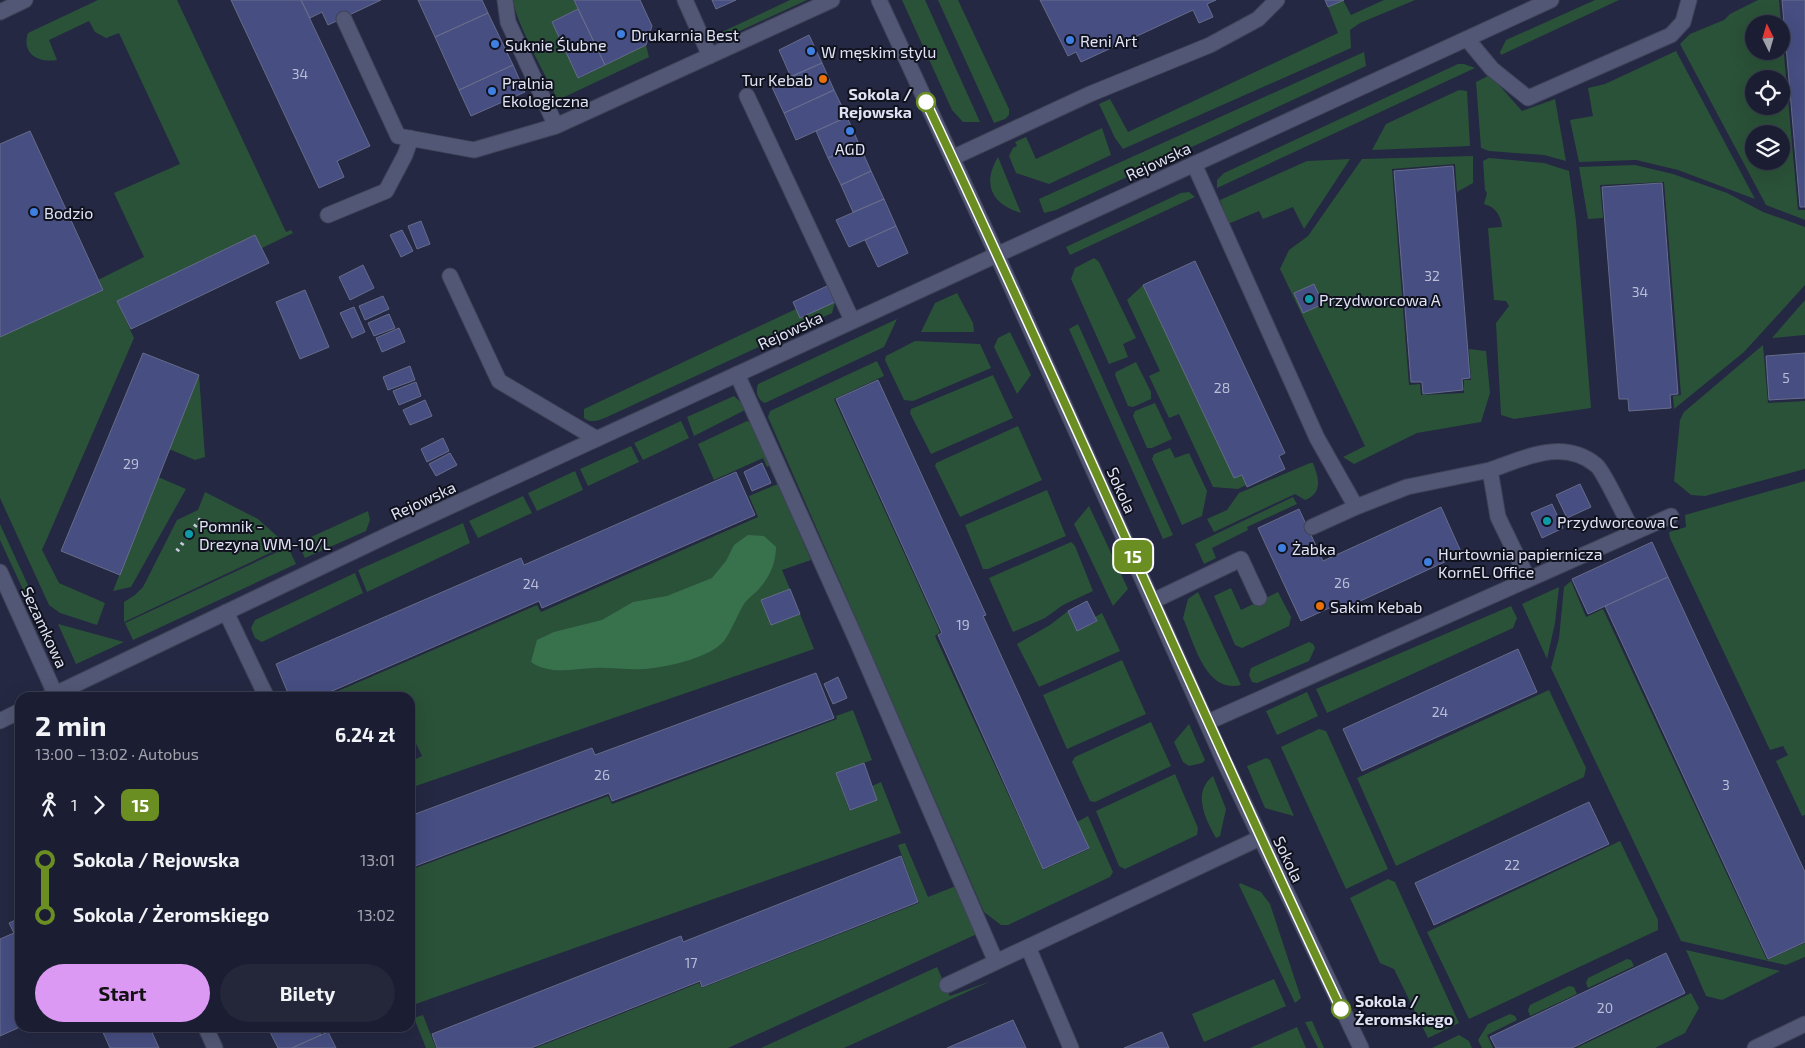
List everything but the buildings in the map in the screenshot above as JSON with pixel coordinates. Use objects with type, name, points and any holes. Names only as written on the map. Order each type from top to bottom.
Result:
[{"type":"street","points":[[0,12],[25,0]]},
{"type":"street","points":[[505,0],[508,22],[556,126]]},
{"type":"street","points":[[684,0],[710,56]]},
{"type":"street","points":[[344,20],[398,136],[474,150],[556,126],[832,0]]},
{"type":"street","name":"Sokola","points":[[879,0],[997,255],[1260,838],[1361,1048]]},
{"type":"street","points":[[952,158],[1090,94],[1210,46],[1258,19],[1277,0]]},
{"type":"street","name":"Rejowska","points":[[61,692],[226,612],[852,320],[1550,0]]},
{"type":"street","points":[[1467,39],[1492,69],[1528,98],[1671,35],[1683,22],[1689,0]]},
{"type":"street","points":[[747,96],[852,320]]},
{"type":"street","points":[[328,215],[386,190],[405,155],[411,138]]},
{"type":"street","points":[[1194,164],[1317,438],[1356,507]]},
{"type":"street","points":[[450,276],[499,381],[597,439]]},
{"type":"street","points":[[737,374],[852,630],[996,962]]},
{"type":"street","points":[[1312,528],[1356,507],[1407,487],[1490,470],[1545,452],[1569,451],[1597,465],[1633,532]]},
{"type":"street","points":[[1490,470],[1498,517],[1528,579]]},
{"type":"street","points":[[1208,722],[1671,516]]},
{"type":"street","points":[[1153,600],[1241,559],[1259,598]]},
{"type":"street","name":"Sezamkowa","points":[[0,572],[51,692]]},
{"type":"street","points":[[226,612],[264,692]]},
{"type":"street","points":[[0,721],[15,714]]},
{"type":"street","points":[[947,985],[1260,838]]},
{"type":"street","points":[[1028,947],[1071,1048]]},
{"type":"street","points":[[1755,1048],[1805,1024]]},
{"type":"street","points":[[208,1032],[215,1048]]},
{"type":"green space","points":[[98,0],[177,0],[286,232],[291,230],[293,233],[262,248],[255,235],[117,301],[134,338],[42,550],[59,583],[105,603],[97,625],[60,613],[49,605],[0,498],[0,337],[103,290],[98,280],[144,257],[114,193],[180,164],[119,33],[106,38],[95,32],[89,21],[49,40],[57,60],[44,60],[33,56],[29,52],[26,40],[28,33]]},
{"type":"green space","points":[[514,0],[574,0],[578,9],[552,22],[579,78],[646,45],[649,57],[558,100],[524,33],[518,19]]},
{"type":"green space","points":[[790,0],[807,0],[733,34],[727,36],[720,33]]},
{"type":"green space","points":[[902,0],[925,0],[980,122],[963,122],[952,110]]},
{"type":"green space","points":[[938,0],[958,0],[1009,109],[1009,115],[1005,119],[994,123]]},
{"type":"green space","points":[[1343,0],[1351,15],[1384,0],[1415,0],[1360,23],[1350,30],[1351,48],[1123,149],[1115,138],[1099,104],[1110,99],[1128,132],[1338,33],[1328,7]]},
{"type":"green space","points":[[1595,0],[1619,0],[1501,55],[1500,52],[1506,40]]},
{"type":"green space","points":[[1758,0],[1779,0],[1780,15],[1745,15],[1745,60],[1784,60],[1785,70],[1745,70],[1745,115],[1789,115],[1798,210],[1805,210],[1805,220],[1766,205],[1747,170],[1790,170],[1790,125],[1745,125],[1745,166],[1680,44],[1690,34],[1724,20],[1730,14]]},
{"type":"green space","points":[[1676,51],[1755,199],[1678,170],[1636,160],[1579,162],[1570,120],[1593,116],[1588,88],[1605,84]]},
{"type":"green space","points":[[1364,52],[1366,66],[1056,210],[1044,213],[1039,199]]},
{"type":"green space","points":[[1458,64],[1475,68],[1217,188],[1217,180],[1224,173]]},
{"type":"green space","points":[[1490,75],[1522,111],[1555,99],[1566,161],[1544,155],[1489,151],[1481,148],[1476,82]]},
{"type":"green space","points":[[1459,90],[1467,91],[1470,146],[1372,150],[1386,124]]},
{"type":"green space","points":[[1102,128],[1111,155],[1049,184],[1016,173],[1009,156],[1013,148],[1017,146],[1015,142],[1026,137],[1036,159]]},
{"type":"green space","points":[[1473,156],[1473,183],[1457,192],[1455,164],[1392,169],[1409,385],[1420,384],[1421,395],[1464,393],[1464,380],[1471,380],[1469,349],[1486,351],[1490,393],[1481,422],[1417,433],[1354,464],[1343,457],[1365,446],[1280,269],[1289,250],[1308,236],[1362,159]]},
{"type":"green space","points":[[998,157],[1021,213],[1002,204],[992,192],[991,176]]},
{"type":"green space","points":[[1489,158],[1544,163],[1569,171],[1576,221],[1591,408],[1514,419],[1501,415],[1496,323],[1509,306],[1506,301],[1494,300],[1488,228],[1502,227],[1497,213],[1492,207],[1484,204],[1487,193],[1485,190],[1483,161]]},
{"type":"green space","points":[[1350,159],[1304,229],[1293,207],[1263,219],[1259,211],[1228,224],[1220,200],[1307,161]]},
{"type":"green space","points":[[1635,165],[1673,174],[1727,193],[1763,212],[1805,227],[1805,285],[1744,352],[1674,409],[1673,396],[1681,395],[1664,182],[1600,185],[1603,218],[1588,219],[1579,167]]},
{"type":"green space","points":[[1189,192],[1195,197],[1070,255],[1066,247],[1181,193]]},
{"type":"green space","points":[[1094,258],[1099,262],[1136,338],[1123,344],[1128,357],[1109,364],[1071,279],[1075,268]]},
{"type":"green space","points":[[1143,285],[1234,478],[1242,475],[1246,485],[1238,489],[1213,487],[1179,414],[1169,418],[1149,376],[1160,371],[1127,300]]},
{"type":"green space","points":[[957,293],[973,323],[974,332],[921,332],[935,303]]},
{"type":"green space","points":[[1805,300],[1805,335],[1772,338]]},
{"type":"green space","points":[[835,302],[832,313],[607,417],[593,421],[584,418],[584,409],[796,309],[800,318]]},
{"type":"green space","points":[[897,319],[884,347],[765,403],[759,398],[757,393],[758,384]]},
{"type":"green space","points":[[1078,324],[1173,535],[1163,539],[1069,329]]},
{"type":"green space","points":[[1010,332],[1031,375],[1017,394],[994,347],[998,338]]},
{"type":"green space","points":[[915,341],[980,344],[991,368],[913,401],[904,400],[885,360],[886,356]]},
{"type":"green space","points":[[1763,345],[1768,403],[1805,401],[1805,469],[1705,496],[1691,495],[1674,481],[1680,420],[1684,412]]},
{"type":"green space","points":[[877,361],[884,376],[834,399],[940,632],[935,636],[1043,870],[1089,849],[1077,822],[1088,816],[1113,872],[1110,877],[1008,925],[1001,925],[984,912],[768,417],[770,411]]},
{"type":"green space","points":[[1136,362],[1151,392],[1151,399],[1133,407],[1128,406],[1115,375],[1116,372]]},
{"type":"green space","points":[[199,375],[205,457],[195,460],[169,449]]},
{"type":"green space","points":[[993,375],[1013,418],[931,454],[910,413],[911,409]]},
{"type":"green space","points":[[734,396],[745,406],[745,410],[694,436],[687,417]]},
{"type":"green space","points":[[1155,403],[1172,439],[1152,448],[1147,448],[1133,416],[1135,411]]},
{"type":"green space","points":[[681,421],[689,438],[643,460],[634,443]]},
{"type":"green space","points":[[747,421],[750,422],[770,465],[767,467],[763,458],[714,480],[698,444]]},
{"type":"green space","points":[[1018,426],[1042,480],[960,517],[935,466],[936,463]]},
{"type":"green space","points":[[631,446],[639,462],[588,486],[580,469]]},
{"type":"green space","points":[[1170,448],[1175,458],[1189,453],[1207,491],[1202,516],[1182,525],[1152,459],[1154,454]]},
{"type":"green space","points":[[1313,463],[1318,479],[1317,489],[1311,497],[1305,500],[1295,494],[1214,532],[1207,519],[1227,510],[1239,493]]},
{"type":"green space","points":[[575,471],[583,490],[537,511],[528,493]]},
{"type":"green space","points":[[158,477],[186,489],[131,587],[113,591]]},
{"type":"green space","points":[[1805,481],[1805,815],[1802,816],[1776,761],[1788,755],[1783,746],[1770,750],[1670,538],[1669,532],[1686,527],[1685,515]]},
{"type":"green space","points":[[778,484],[811,560],[782,570],[790,589],[761,600],[771,625],[800,614],[814,649],[415,786],[415,760],[422,756],[415,741],[415,692],[336,692],[537,605],[541,612],[758,517],[749,496]]},
{"type":"green space","points":[[1047,490],[1066,536],[988,569],[983,569],[965,525]]},
{"type":"green space","points":[[205,492],[258,519],[287,545],[124,622],[124,602],[143,587],[177,520],[198,510]]},
{"type":"green space","points":[[523,496],[532,513],[478,538],[469,521]]},
{"type":"green space","points":[[1293,497],[1297,504],[1247,527],[1248,530],[1212,548],[1216,558],[1204,564],[1195,544]]},
{"type":"green space","points":[[1089,506],[1128,589],[1113,606],[1074,524]]},
{"type":"green space","points":[[368,511],[370,520],[366,531],[305,558],[298,543]]},
{"type":"green space","points":[[463,523],[470,543],[367,592],[358,570]]},
{"type":"green space","points":[[0,524],[65,666],[57,663],[0,540]]},
{"type":"green space","points":[[748,535],[764,536],[776,547],[773,565],[765,581],[744,604],[730,632],[717,647],[686,661],[663,667],[643,669],[553,670],[545,669],[531,662],[537,640],[554,632],[602,620],[633,602],[667,596],[712,578],[726,561],[734,545]]},
{"type":"green space","points":[[1071,542],[1075,546],[1093,591],[1063,605],[1045,618],[1013,632],[989,578]]},
{"type":"green space","points":[[288,547],[296,564],[133,640],[125,623]]},
{"type":"green space","points":[[355,573],[363,593],[262,642],[255,638],[251,628],[255,620]]},
{"type":"green space","points":[[1571,581],[1586,617],[1603,609],[1767,960],[1805,943],[1805,957],[1786,965],[1681,941],[1551,668],[1559,638],[1564,587]]},
{"type":"green space","points":[[1559,587],[1555,623],[1547,659],[1522,604]]},
{"type":"green space","points":[[1231,588],[1241,610],[1278,592],[1291,617],[1289,626],[1242,648],[1235,645],[1214,596]]},
{"type":"green space","points":[[1198,592],[1241,685],[1229,686],[1218,682],[1203,664],[1197,652],[1183,618],[1188,599]]},
{"type":"green space","points":[[1511,606],[1517,618],[1513,628],[1327,713],[1316,689]]},
{"type":"green space","points":[[1068,611],[1077,630],[1097,622],[1095,617],[1102,613],[1120,651],[1039,687],[1017,644],[1050,625]]},
{"type":"green space","points":[[58,624],[124,642],[76,664]]},
{"type":"green space","points":[[1309,642],[1315,648],[1309,661],[1257,683],[1252,682],[1249,675],[1251,668]]},
{"type":"green space","points":[[1122,660],[1146,714],[1067,749],[1043,695]]},
{"type":"green space","points":[[1549,690],[1586,768],[1584,777],[1396,866],[1357,778]]},
{"type":"green space","points":[[1307,692],[1318,716],[1277,735],[1266,711]]},
{"type":"green space","points":[[853,710],[872,760],[836,773],[849,810],[877,800],[872,786],[881,782],[901,833],[415,1004],[415,868],[608,796],[612,804],[837,719],[836,716]]},
{"type":"green space","points":[[1151,722],[1171,766],[1095,802],[1090,801],[1072,762],[1075,757]]},
{"type":"green space","points":[[1189,724],[1205,760],[1202,763],[1189,766],[1183,762],[1174,742]]},
{"type":"green space","points":[[1319,729],[1326,731],[1388,869],[1346,889],[1281,747]]},
{"type":"green space","points":[[1266,758],[1270,760],[1294,816],[1265,808],[1247,766]]},
{"type":"green space","points":[[1175,774],[1198,828],[1197,835],[1125,869],[1119,866],[1096,811]]},
{"type":"green space","points":[[1213,776],[1226,809],[1220,836],[1216,838],[1202,806],[1203,790]]},
{"type":"green space","points":[[1620,841],[1658,920],[1658,930],[1469,1019],[1427,932]]},
{"type":"green space","points":[[905,843],[928,897],[956,886],[977,934],[728,1048],[535,1048],[699,983],[702,988],[919,903],[898,845]]},
{"type":"green space","points":[[1388,879],[1395,882],[1459,1023],[1428,1038],[1394,969],[1380,963],[1350,898]]},
{"type":"green space","points":[[1240,883],[1261,892],[1270,904],[1301,998],[1295,1003],[1239,885]]},
{"type":"green space","points":[[1686,950],[1780,971],[1722,1000],[1706,996]]},
{"type":"green space","points":[[1627,959],[1631,960],[1634,966],[1588,988],[1586,983],[1588,978]]},
{"type":"green space","points":[[937,967],[950,996],[991,981],[844,1048],[761,1048]]},
{"type":"green space","points":[[1274,979],[1286,1006],[1204,1042],[1192,1014]]},
{"type":"green space","points":[[1569,986],[1574,987],[1577,994],[1530,1016],[1528,1010],[1530,1005]]},
{"type":"green space","points":[[1691,993],[1699,1008],[1685,1033],[1655,1048],[1576,1048]]},
{"type":"green space","points":[[1510,1014],[1515,1016],[1517,1020],[1487,1035],[1493,1048],[1482,1048],[1478,1040],[1488,1024]]},
{"type":"green space","points":[[423,1015],[436,1048],[426,1048],[415,1018]]},
{"type":"green space","points":[[1312,1021],[1324,1048],[1318,1048],[1305,1022]]},
{"type":"green space","points":[[1297,1027],[1306,1048],[1250,1048]]},
{"type":"green space","points":[[1459,1035],[1469,1041],[1472,1048],[1432,1048]]},
{"type":"railway","points":[[177,551],[201,518]]},
{"type":"bus line","name":"15","points":[[926,102],[1025,316],[1231,776],[1341,1009]]},
{"type":"place","name":"Drukarnia Best","points":[[621,34]]},
{"type":"place","name":"Reni Art","points":[[1070,40]]},
{"type":"place","name":"Suknie Ślubne","points":[[495,44]]},
{"type":"place","name":"W męskim stylu","points":[[811,51]]},
{"type":"place","name":"Tur Kebab","points":[[823,79]]},
{"type":"place","name":"Pralnia Ekologiczna","points":[[492,91]]},
{"type":"place","name":"Sokola / Rejowska","points":[[926,102]]},
{"type":"place","name":"AGD","points":[[850,131]]},
{"type":"place","name":"Bodzio","points":[[34,212]]},
{"type":"place","name":"Przydworcowa A","points":[[1309,299]]},
{"type":"place","name":"Przydworcowa C","points":[[1547,521]]},
{"type":"place","name":"Pomnik - Drezyna WM-10/L","points":[[189,534]]},
{"type":"place","name":"Żabka","points":[[1282,548]]},
{"type":"place","name":"Hurtownia papiernicza KornEL Office","points":[[1428,562]]},
{"type":"place","name":"Sakim Kebab","points":[[1320,606]]},
{"type":"place","name":"Sokola / Żeromskiego","points":[[1341,1009]]}]
